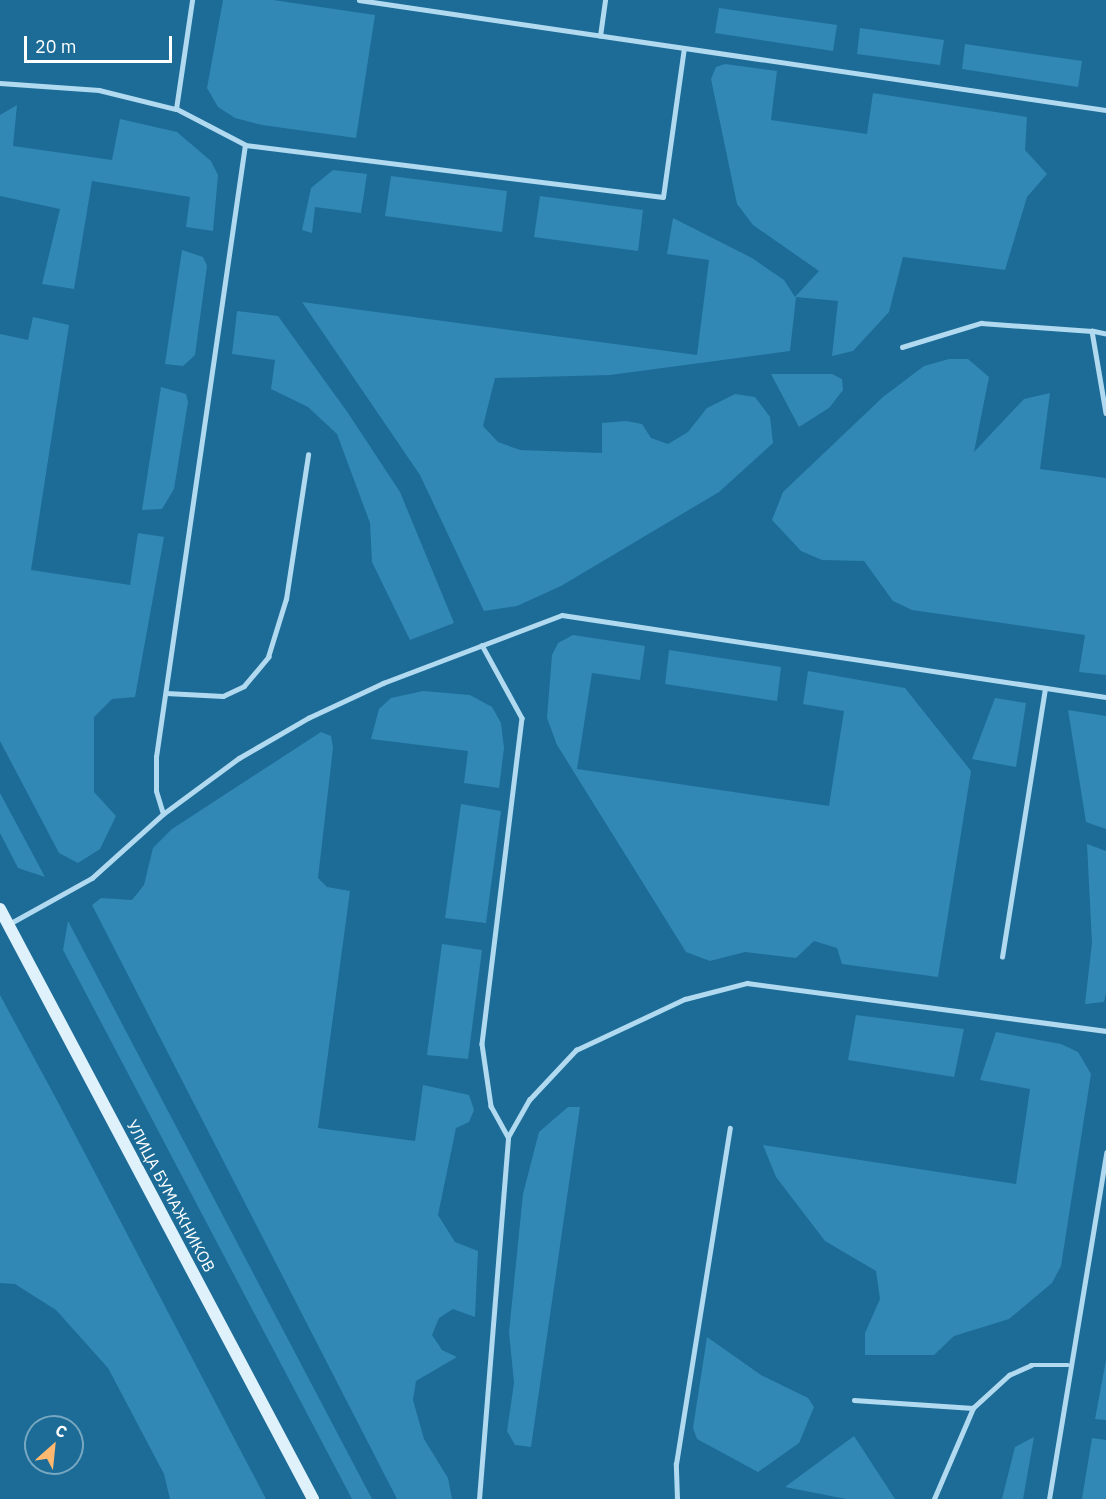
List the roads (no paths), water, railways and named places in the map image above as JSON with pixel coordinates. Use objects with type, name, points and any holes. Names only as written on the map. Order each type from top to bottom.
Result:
[{"type":"street","name":"УЛИЦА БУМАЖНИКОВ","points":[[0,909],[313,1499]]},
{"type":"lane","points":[[176,109],[192,0]]},
{"type":"lane","points":[[359,0],[1106,110]]},
{"type":"lane","points":[[600,36],[605,0]]},
{"type":"lane","points":[[0,83],[99,90],[176,109],[244,145],[663,197],[684,48]]},
{"type":"lane","points":[[163,814],[156,774],[244,145]]},
{"type":"lane","points":[[902,347],[981,323],[1106,334]]},
{"type":"lane","points":[[1092,331],[1106,413]]},
{"type":"lane","points":[[166,693],[223,696],[244,686],[267,657],[286,599],[308,456]]},
{"type":"lane","points":[[9,925],[92,878],[163,814],[219,771],[308,718],[483,645],[562,615],[1106,697]]},
{"type":"lane","points":[[483,645],[522,718],[482,1044],[491,1106],[508,1137]]},
{"type":"lane","points":[[1002,957],[1045,688]]},
{"type":"lane","points":[[479,1499],[508,1137],[529,1100],[576,1050],[618,1026],[720,988],[768,983],[1106,1031]]},
{"type":"lane","points":[[677,1499],[676,1464],[730,1128]]},
{"type":"lane","points":[[1049,1499],[1068,1365],[1106,1153]]},
{"type":"lane","points":[[934,1499],[973,1408],[1009,1375],[1031,1365],[1068,1365]]},
{"type":"lane","points":[[854,1400],[973,1408]]}]
